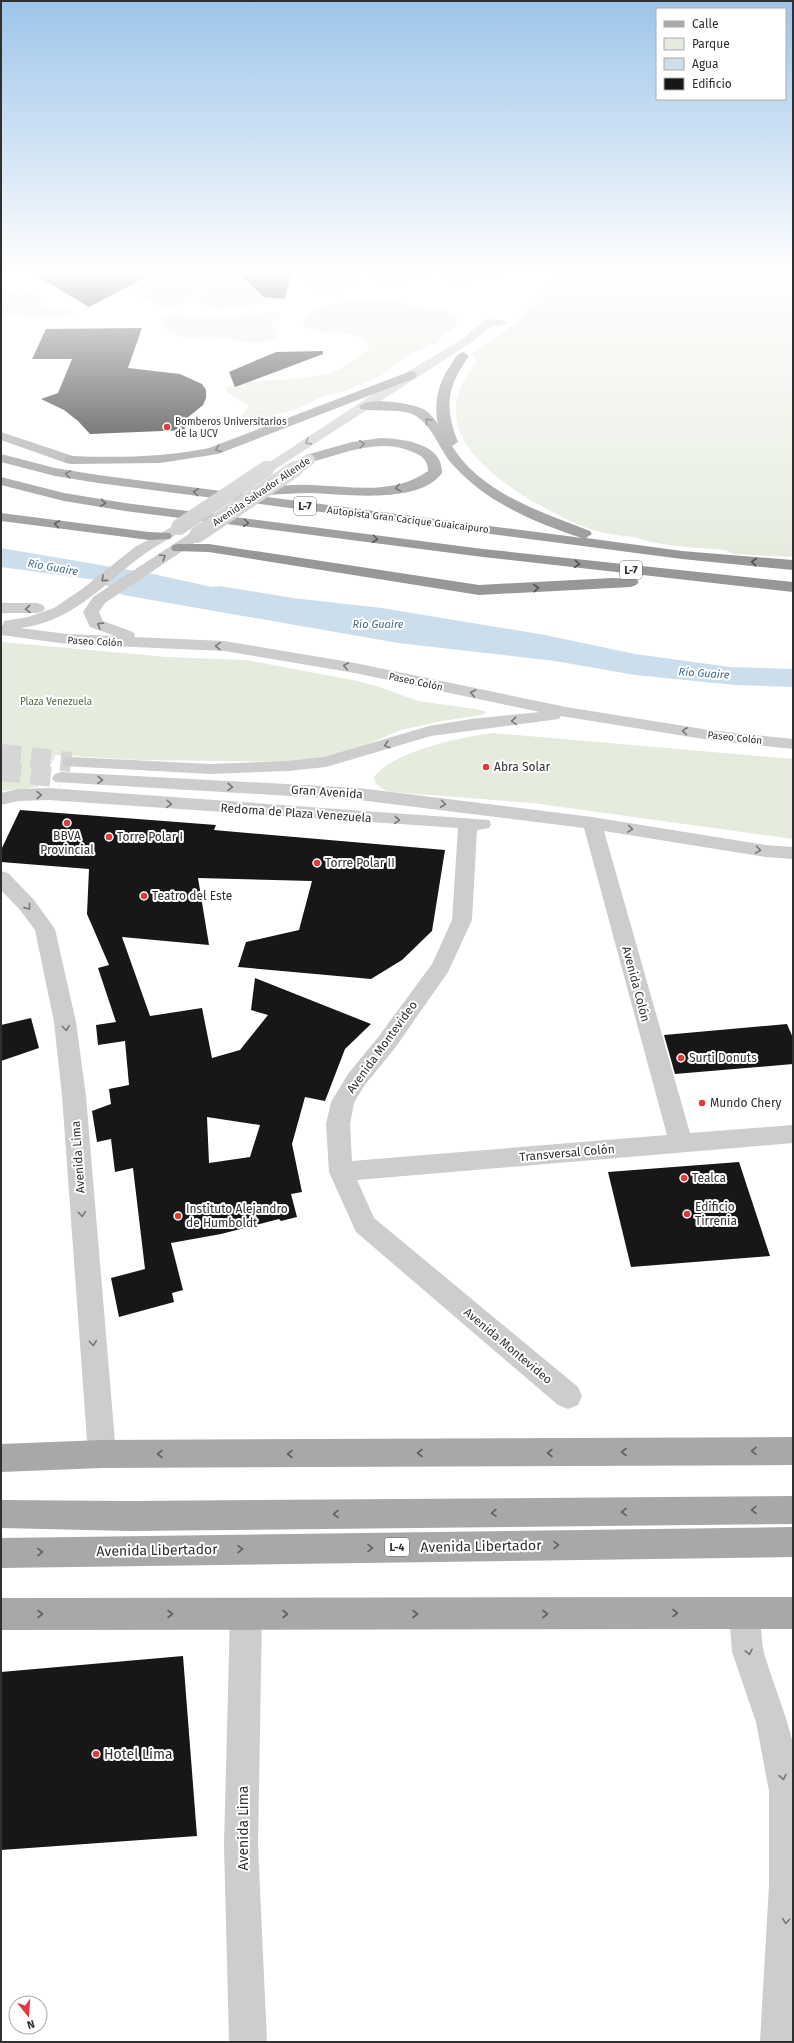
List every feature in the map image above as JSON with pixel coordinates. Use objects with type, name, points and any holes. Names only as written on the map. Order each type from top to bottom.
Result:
[{"type":"highway","points":[[456,365],[449,375],[442,396],[444,427],[451,442],[465,461],[511,497],[541,516]]},
{"type":"highway","points":[[71,460],[142,461],[191,456],[213,451],[411,375]]},
{"type":"highway","points":[[365,407],[391,405],[410,408],[425,416],[456,462],[476,480],[504,499],[610,545]]},
{"type":"highway","points":[[264,491],[287,489],[370,492],[395,489],[430,477],[435,473],[436,464],[433,459],[414,448],[389,443],[353,445],[310,459]]},
{"type":"highway","points":[[1,447],[71,460],[264,491],[361,502],[498,523],[610,545]]},
{"type":"highway","name":"Autopista Gran Cacique Guaicaipuro","points":[[1,458],[55,472],[98,479],[682,555],[793,565]]},
{"type":"highway","name":"Autopista Gran Cacique Guaicaipuro","points":[[1,481],[64,497],[125,507],[483,553],[786,586]]},
{"type":"highway","points":[[1,488],[64,497]]},
{"type":"highway","points":[[1,517],[149,536],[165,536]]},
{"type":"highway","points":[[197,535],[212,540],[476,583],[504,584],[519,574],[513,564],[483,553]]},
{"type":"highway","points":[[178,548],[208,548],[479,590],[510,591],[609,582],[786,586]]},
{"type":"main road","points":[[1,436],[71,460]]},
{"type":"main road","points":[[1,1458],[102,1454],[793,1451]]},
{"type":"main road","points":[[1,1514],[130,1516],[793,1510]]},
{"type":"main road","name":"Avenida Libertador","points":[[1,1553],[793,1542]]},
{"type":"main road","points":[[1,1614],[793,1613]]},
{"type":"street","name":"Avenida Salvador Allende","points":[[1,624],[34,622],[62,612],[129,558],[365,407],[427,365]]},
{"type":"street","points":[[435,377],[451,365]]},
{"type":"street","points":[[366,421],[407,395]]},
{"type":"street","name":"Avenida Salvador Allende","points":[[163,644],[130,636],[96,624],[91,612],[99,600],[148,566],[178,548],[348,434]]},
{"type":"street","points":[[1,608],[29,609],[80,599]]},
{"type":"street","points":[[1,630],[50,638]]},
{"type":"street","points":[[1,637],[50,638]]},
{"type":"street","name":"Paseo Colón","points":[[50,638],[224,646],[355,668],[566,712],[709,735],[788,742]]},
{"type":"street","name":"Gran Avenida","points":[[71,762],[210,769],[288,766],[326,762],[429,731],[471,724],[521,720],[566,712]]},
{"type":"street","name":"Gran Avenida","points":[[61,778],[359,794],[592,823]]},
{"type":"street","name":"Redoma de Plaza Venezuela","points":[[1,800],[18,795],[48,794],[468,825],[592,823]]},
{"type":"street","points":[[592,823],[765,851],[793,853]]},
{"type":"street","name":"Avenida Colón","points":[[592,823],[681,1144]]},
{"type":"street","name":"Avenida Montevideo","points":[[468,825],[462,920],[441,967],[387,1042],[356,1080],[343,1102],[338,1124],[341,1172],[365,1225],[568,1396]]},
{"type":"street","name":"Avenida Lima","points":[[1,878],[27,905],[45,929],[65,1022],[74,1096],[80,1191],[102,1454]]},
{"type":"street","name":"Transversal Colón","points":[[341,1172],[793,1134]]},
{"type":"street","points":[[745,1613],[748,1652],[772,1722],[786,1791],[787,1885],[780,2042]]},
{"type":"street","name":"Avenida Lima","points":[[246,1614],[242,1845],[248,2042]]},
{"type":"green space","points":[[345,365],[395,365],[379,377],[342,392],[319,398],[292,411],[269,416],[248,425],[237,423],[239,418],[249,406],[228,393],[226,388],[234,383],[307,377],[330,373]]},
{"type":"green space","points":[[474,365],[793,365],[793,557],[733,554],[725,550],[670,545],[649,542],[635,537],[609,534],[578,524],[536,503],[493,474],[476,457],[464,440],[457,422],[456,405],[457,397],[467,375]]},
{"type":"green space","name":"Plaza Venezuela","points":[[1,642],[167,657],[246,660],[358,681],[418,701],[476,709],[487,712],[482,715],[442,721],[401,730],[339,756],[287,762],[139,760],[56,755],[38,787],[1,791]]},
{"type":"green space","points":[[493,733],[793,759],[793,839],[532,803],[391,792],[384,790],[375,783],[374,777],[383,768],[411,753],[447,742]]},
{"type":"water","name":"Río Guaire","points":[[1,548],[153,574],[212,587],[220,586],[293,598],[382,608],[545,635],[635,654],[730,667],[793,669],[793,687],[735,685],[635,675],[555,661],[398,643],[123,595],[97,580],[1,567]]},
{"type":"building","points":[[69,365],[129,365],[128,368],[180,374],[202,384],[206,390],[206,398],[203,405],[181,423],[186,430],[90,434],[78,421],[64,410],[41,399],[58,393]]},
{"type":"building","points":[[245,365],[293,365],[235,387],[229,372]]},
{"type":"building","points":[[20,810],[216,825],[214,830],[445,850],[432,931],[402,960],[371,979],[238,967],[246,942],[299,930],[312,881],[198,878],[209,945],[122,937],[150,1016],[202,1008],[212,1058],[240,1050],[268,1015],[251,1010],[255,978],[371,1024],[345,1049],[325,1101],[305,1097],[292,1144],[302,1192],[291,1194],[297,1217],[281,1221],[279,1219],[221,1234],[171,1243],[183,1290],[172,1293],[174,1302],[119,1317],[111,1278],[145,1269],[133,1168],[115,1172],[111,1139],[97,1142],[92,1111],[111,1104],[109,1089],[129,1085],[125,1041],[98,1045],[96,1025],[116,1022],[98,968],[109,965],[87,914],[89,869],[1,862],[1,850]],"holes":[[[207,1117],[260,1125],[250,1157],[209,1163]]]},
{"type":"building","points":[[31,1018],[39,1048],[1,1061],[1,1025]]},
{"type":"building","points":[[787,1024],[793,1038],[793,1064],[675,1074],[664,1035]]},
{"type":"building","name":"Edificio Tirrenia","points":[[739,1162],[770,1256],[631,1267],[608,1172]]},
{"type":"building","name":"Hotel Lima","points":[[183,1656],[197,1836],[1,1850],[1,1672]]},
{"type":"tunnel","points":[[1,754],[71,762]]},
{"type":"tunnel","points":[[1,771],[61,778]]},
{"type":"place","name":"Bomberos Universitarios de la UCV","points":[[167,427]]},
{"type":"place","name":"Abra Solar","points":[[486,767]]},
{"type":"place","name":"BBVA Provincial","points":[[67,823]]},
{"type":"place","name":"Torre Polar I","points":[[109,837]]},
{"type":"place","name":"Torre Polar II","points":[[317,863]]},
{"type":"place","name":"Teatro del Este","points":[[144,896]]},
{"type":"place","name":"Surti Donuts","points":[[681,1058]]},
{"type":"place","name":"Mundo Chery","points":[[702,1103]]},
{"type":"place","name":"Tealca","points":[[684,1178]]},
{"type":"place","name":"Edificio Tirrenia","points":[[687,1214]]},
{"type":"place","name":"Instituto Alejandro de Humboldt","points":[[178,1216]]},
{"type":"place","name":"Hotel Lima","points":[[96,1754]]}]
